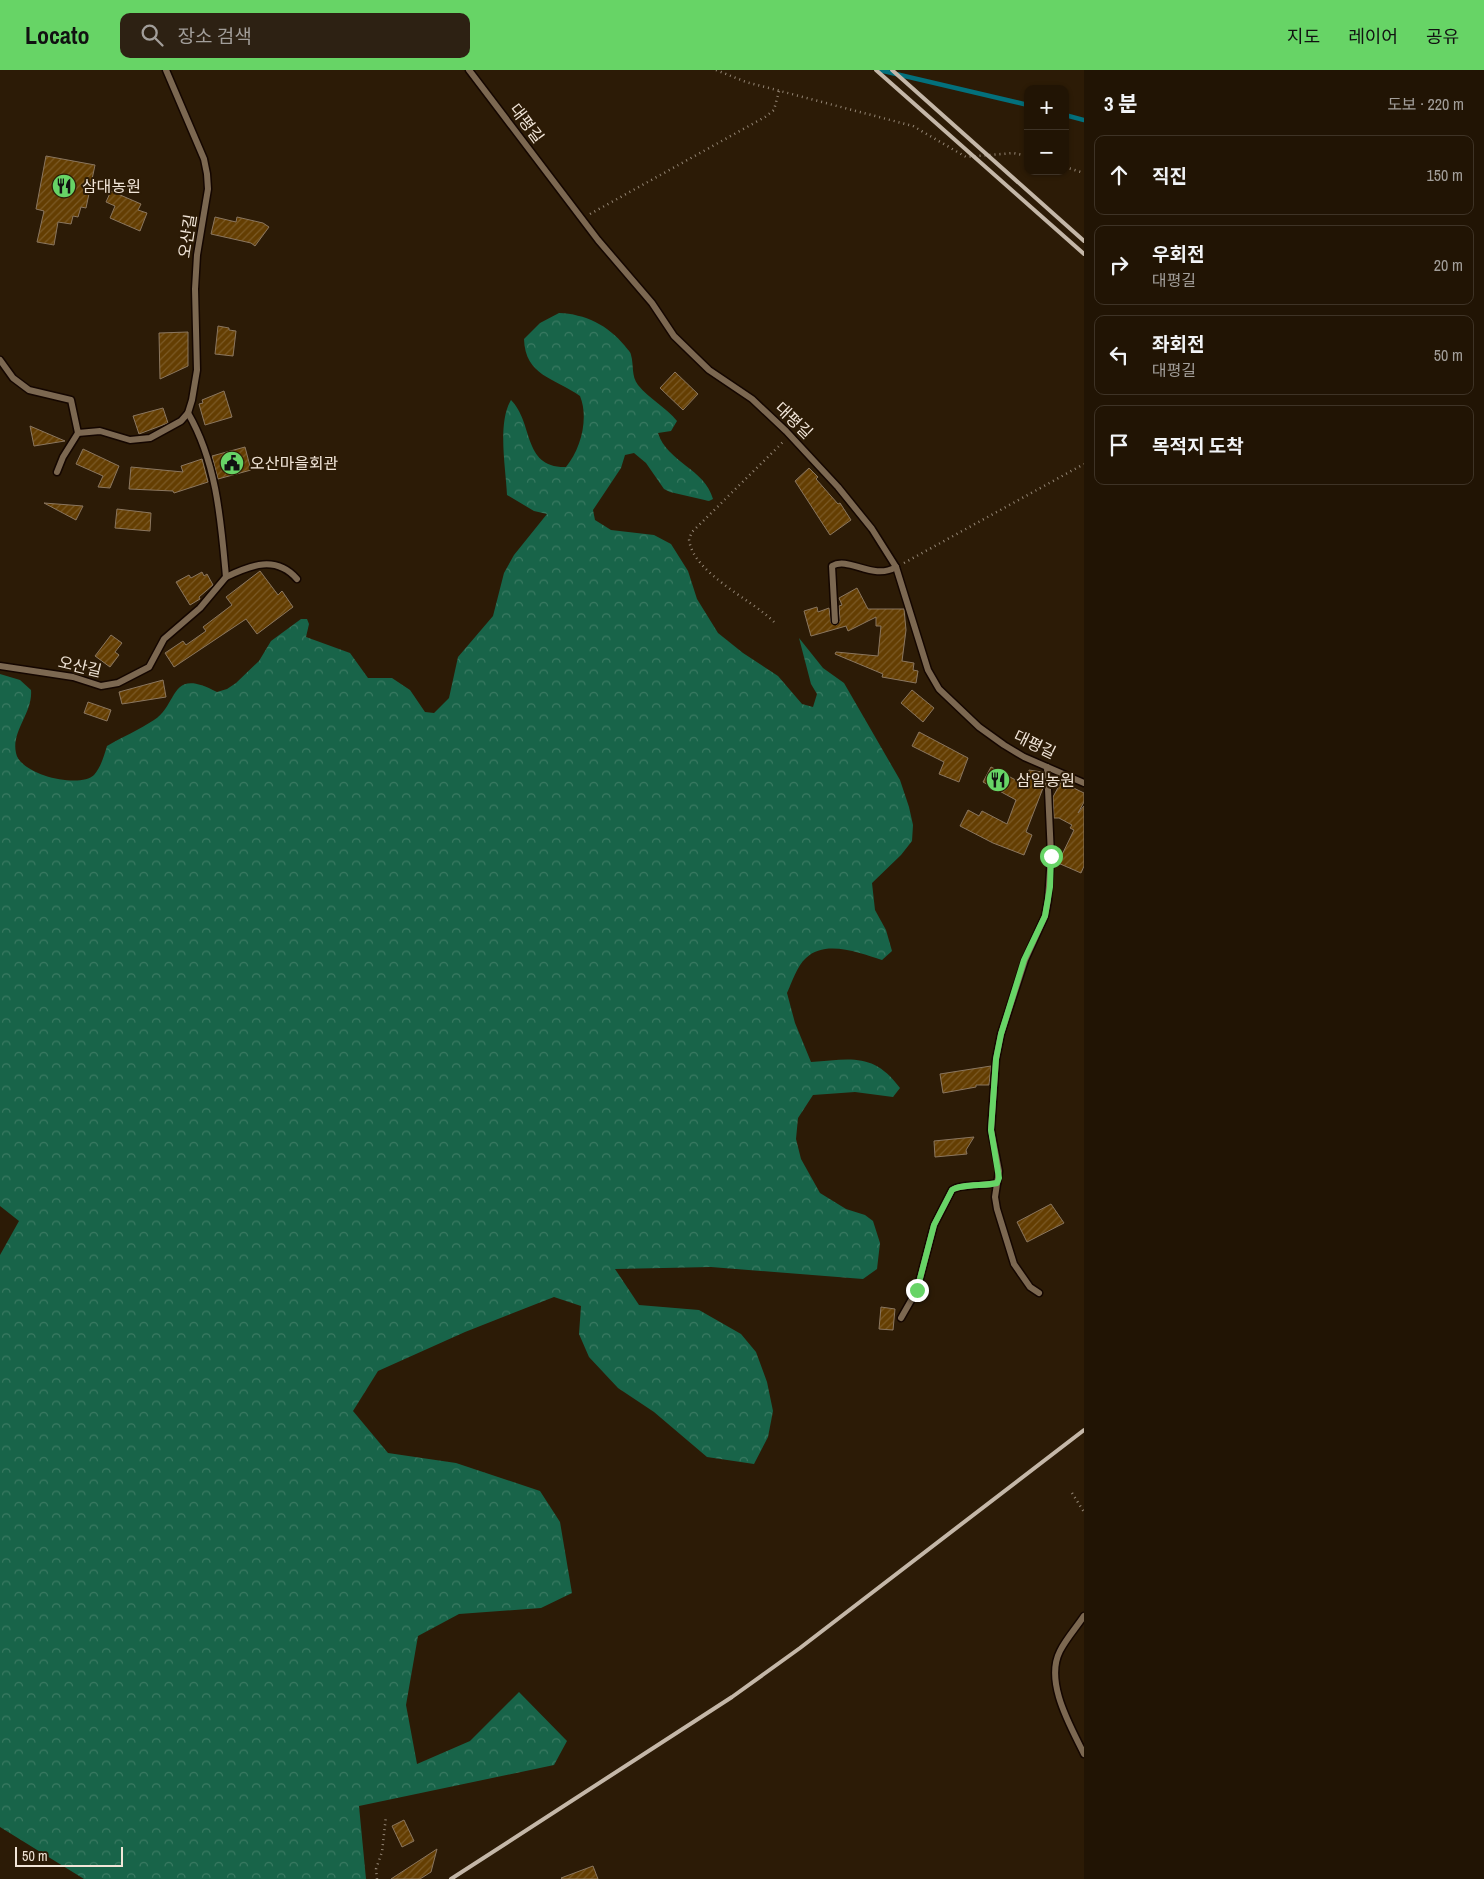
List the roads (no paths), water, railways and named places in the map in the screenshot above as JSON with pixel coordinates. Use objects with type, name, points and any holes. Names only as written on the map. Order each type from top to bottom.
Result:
[{"type":"lane","name":"오산길","points":[[166,70],[204,159],[208,189],[197,255],[195,289],[197,370],[188,413]]},
{"type":"lane","name":"대평길","points":[[469,70],[581,218],[644,293],[674,336],[692,356],[752,400],[791,435],[861,515],[881,541],[896,568],[928,670],[939,689],[963,713],[1024,757],[1084,783]]},
{"type":"lane","points":[[0,360],[14,378],[29,390],[71,400],[78,433],[63,457],[57,472]]},
{"type":"lane","points":[[78,433],[109,432],[130,440],[141,440],[158,435],[172,427],[188,413],[199,435],[216,492],[226,577],[254,567],[273,564],[286,568],[297,580]]},
{"type":"lane","points":[[835,621],[832,566],[840,564],[883,573],[896,568]]},
{"type":"lane","name":"오산길","points":[[0,666],[73,677],[101,686],[118,683],[149,667],[164,639],[200,608],[226,577]]},
{"type":"lane","points":[[1039,1293],[1022,1278],[1009,1250],[996,1209],[995,1198],[999,1171],[991,1130],[996,1059],[1001,1034],[1024,960],[1045,916],[1050,887],[1051,856],[1047,767]]},
{"type":"lane","points":[[901,1318],[917,1290],[934,1225],[952,1190],[957,1186],[979,1186],[997,1183]]},
{"type":"lane","points":[[1084,1616],[1060,1652],[1056,1668],[1061,1706],[1084,1754]]},
{"type":"waterway","points":[[879,70],[1024,104]]},
{"type":"waterway","points":[[1069,116],[1084,120]]},
{"type":"railway","points":[[876,70],[1084,254]]},
{"type":"railway","points":[[892,70],[1084,241]]},
{"type":"railway","points":[[451,1879],[732,1697],[800,1648],[1084,1430]]},
{"type":"place","name":"삼대농원","points":[[64,186]]},
{"type":"place","name":"오산마을회관","points":[[232,463]]},
{"type":"place","name":"삼일농원","points":[[998,780]]}]
